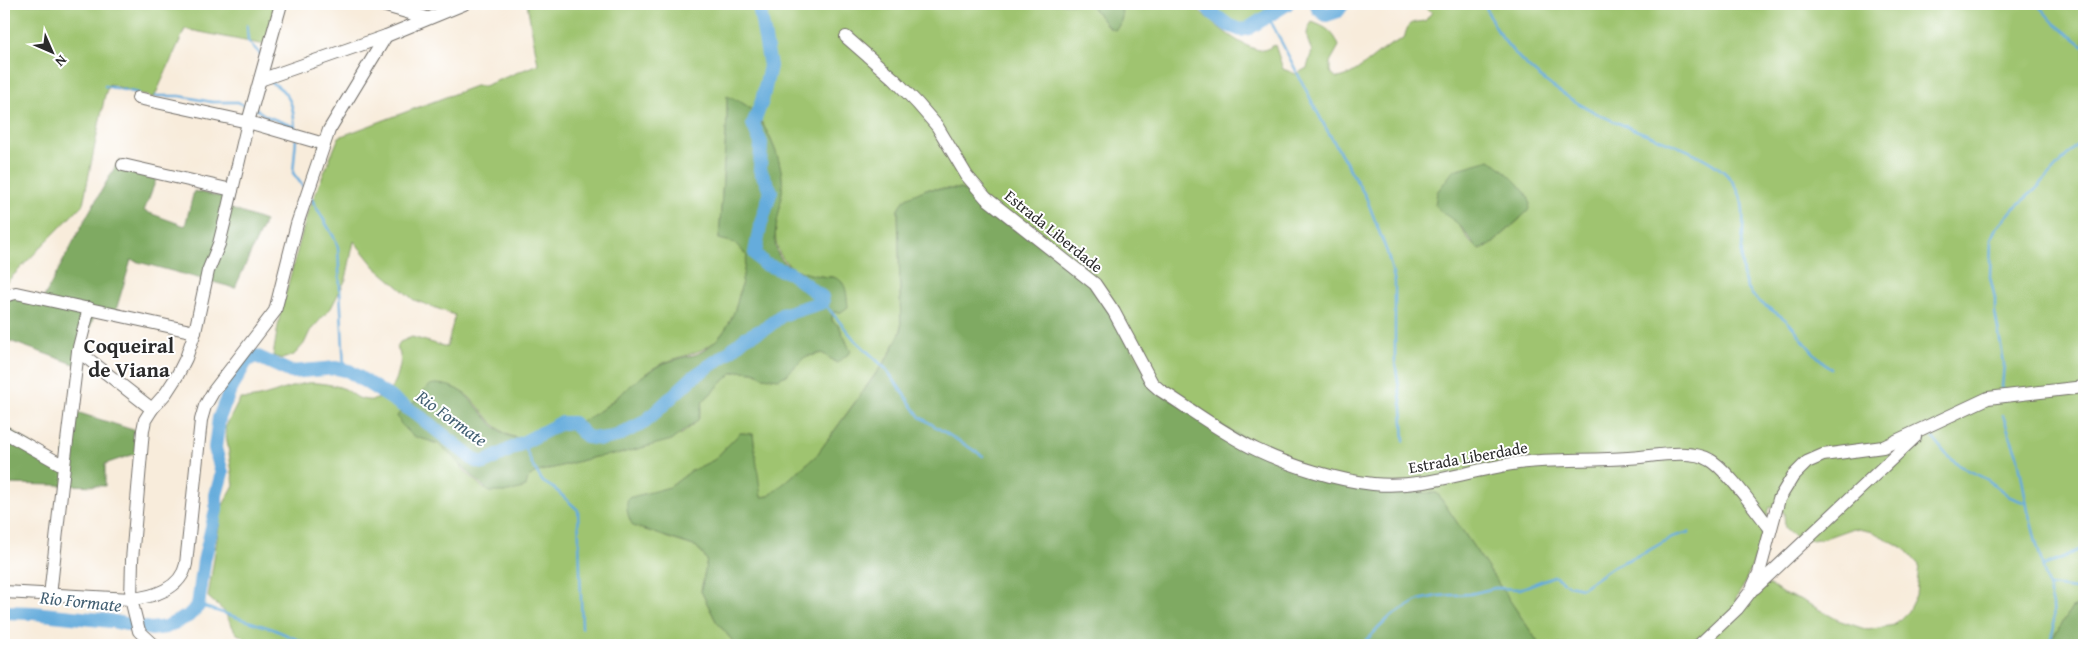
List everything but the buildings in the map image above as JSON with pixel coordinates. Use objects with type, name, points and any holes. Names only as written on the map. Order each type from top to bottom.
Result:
[{"type":"street","points":[[154,645],[139,631],[132,605],[132,560],[143,430],[145,420],[177,376],[186,358],[195,332],[208,271],[219,244],[248,122],[281,4]]},
{"type":"street","points":[[379,4],[427,18]]},
{"type":"street","points":[[260,80],[386,36],[464,4]]},
{"type":"street","points":[[4,592],[132,605],[163,591],[176,582],[185,572],[203,412],[213,392],[276,312],[297,224],[324,144],[335,118],[386,36]]},
{"type":"street","name":"Estrada Liberdade","points":[[846,37],[894,79],[918,104],[937,126],[967,176],[986,198],[1095,284],[1114,312],[1152,383],[1258,450],[1331,476],[1372,484],[1409,486],[1444,480],[1477,470],[1540,461],[1662,455],[1703,456],[1723,470],[1770,528]]},
{"type":"street","points":[[138,98],[248,122],[324,144]]},
{"type":"street","points":[[123,165],[232,190]]},
{"type":"street","points":[[4,296],[16,293],[195,332]]},
{"type":"street","points":[[50,596],[78,351],[89,308]]},
{"type":"street","points":[[78,351],[152,409]]},
{"type":"street","points":[[1751,592],[1759,573],[1779,499],[1785,487],[1807,462],[1823,455],[1883,447],[1988,398],[2084,387]]},
{"type":"street","points":[[1699,645],[1737,609],[1751,592],[1922,430]]},
{"type":"street","points":[[4,432],[64,466]]},
{"type":"green space","points":[[4,4],[279,4],[270,46],[185,29],[154,98],[109,84],[105,95],[83,204],[4,285]]},
{"type":"green space","points":[[527,4],[1087,4],[1091,5],[1108,27],[1115,30],[1122,18],[1120,4],[1192,4],[1206,17],[1243,44],[1262,50],[1275,45],[1283,69],[1296,74],[1307,68],[1312,51],[1307,36],[1309,26],[1312,22],[1321,26],[1332,34],[1339,46],[1330,62],[1330,72],[1337,78],[1353,72],[1386,48],[1404,39],[1410,25],[1425,21],[1432,12],[1419,4],[2084,4],[2084,604],[2072,608],[2048,645],[1540,645],[1437,493],[1389,493],[1318,476],[1163,396],[979,196],[960,189],[926,189],[898,209],[901,331],[889,355],[816,456],[769,496],[760,497],[753,434],[740,433],[714,460],[691,471],[670,487],[634,498],[665,537],[697,547],[707,560],[701,591],[716,621],[736,645],[256,645],[236,633],[224,611],[208,597],[222,507],[234,485],[225,428],[240,399],[249,399],[311,383],[341,388],[362,399],[374,400],[384,396],[395,382],[400,365],[397,347],[400,342],[412,337],[447,347],[455,315],[414,300],[375,267],[354,241],[346,279],[331,308],[310,331],[304,344],[294,355],[282,359],[273,356],[280,314],[308,211],[339,137],[475,86],[484,86],[538,64]],"holes":[[[727,97],[743,103],[754,112],[772,142],[782,176],[776,239],[778,250],[783,259],[799,271],[834,277],[841,312],[832,312],[832,321],[839,326],[847,343],[837,363],[822,353],[805,357],[786,375],[763,377],[754,372],[740,371],[732,373],[703,401],[698,420],[682,434],[642,448],[595,457],[534,473],[528,478],[484,489],[464,470],[452,455],[438,444],[431,442],[403,408],[411,405],[417,399],[453,388],[469,397],[495,426],[507,434],[523,438],[545,435],[569,428],[589,418],[648,372],[668,361],[709,346],[726,329],[737,303],[747,256],[735,242],[719,239]],[[1506,172],[1511,178],[1521,218],[1491,245],[1479,249],[1470,242],[1437,192],[1446,182]],[[1770,507],[1784,512],[1785,528],[1798,539],[1812,540],[1825,538],[1853,528],[1873,532],[1904,548],[1919,565],[1916,595],[1908,611],[1894,625],[1868,630],[1838,620],[1800,599],[1783,594],[1770,585],[1759,584],[1736,601],[1755,559]]]},
{"type":"green space","points":[[1087,4],[1120,4],[1122,18],[1118,27],[1115,30],[1108,27],[1091,5]]},
{"type":"green space","points":[[1209,4],[1289,4],[1261,16],[1253,27],[1240,32],[1226,22]]},
{"type":"green space","points":[[727,96],[745,105],[753,112],[760,120],[775,149],[781,169],[782,183],[775,239],[778,254],[782,260],[795,269],[823,277],[835,278],[844,284],[848,307],[841,312],[832,312],[832,321],[839,326],[851,352],[837,363],[822,353],[805,357],[786,375],[778,379],[763,377],[754,372],[740,371],[732,373],[703,401],[698,420],[672,440],[534,473],[528,479],[526,487],[509,492],[489,492],[439,444],[413,436],[401,424],[397,416],[402,410],[411,405],[425,389],[433,384],[450,386],[461,392],[471,400],[487,419],[505,434],[516,438],[535,437],[569,427],[590,417],[655,368],[664,363],[694,355],[707,348],[720,336],[731,320],[740,293],[747,256],[735,243],[719,239]]},
{"type":"green space","points":[[119,160],[156,180],[144,211],[185,226],[194,191],[232,199],[229,208],[265,221],[235,288],[131,260],[114,317],[95,313],[77,365],[4,339],[4,291],[43,299]]},
{"type":"green space","points":[[1490,160],[1520,186],[1530,204],[1528,211],[1491,245],[1478,249],[1460,226],[1435,205],[1437,192],[1454,170]]},
{"type":"green space","points":[[926,189],[960,189],[979,196],[1097,289],[1156,392],[1318,476],[1389,492],[1437,493],[1540,645],[736,645],[716,621],[701,591],[707,560],[697,547],[633,526],[628,512],[628,498],[670,487],[691,471],[714,460],[740,433],[753,434],[761,497],[769,496],[816,456],[889,356],[901,331],[898,209],[906,198]]},
{"type":"green space","points":[[70,410],[146,434],[143,451],[105,464],[105,486],[4,484],[4,425],[63,467]]},
{"type":"green space","points":[[2084,604],[2084,645],[2048,645],[2072,608]]},
{"type":"waterway","name":"Rio Formate","points":[[4,612],[111,621],[151,629],[166,627],[188,616],[198,606],[204,561],[216,510],[216,495],[222,473],[215,448],[219,418],[229,393],[245,363],[256,356],[291,372],[336,368],[349,371],[419,416],[476,461],[484,463],[561,423],[573,423],[587,437],[602,439],[617,436],[645,422],[692,378],[728,353],[745,338],[766,328],[782,315],[823,302],[822,297],[790,273],[764,264],[755,253],[760,227],[771,191],[760,170],[761,143],[753,124],[762,101],[770,66],[760,11],[761,4]]},
{"type":"waterway","name":"Rio Formate","points":[[1205,4],[1212,13],[1228,25],[1241,30],[1249,28],[1287,4]]},
{"type":"waterway","name":"Rio Formate","points":[[1317,4],[1318,9],[1326,15],[1338,11],[1343,4]]},
{"type":"waterway","points":[[1485,4],[1494,24],[1507,44],[1541,78],[1582,105],[1603,116],[1697,155],[1719,168],[1732,181],[1740,195],[1743,209],[1742,270],[1749,291],[1757,300],[1789,323],[1813,352],[1831,369]]},
{"type":"waterway","points":[[2037,4],[2055,24],[2084,46]]},
{"type":"waterway","points":[[1268,16],[1323,123],[1366,197],[1387,252],[1395,282],[1395,361],[1402,408],[1404,441]]},
{"type":"waterway","points":[[247,25],[248,41],[262,56]]},
{"type":"waterway","points":[[270,82],[287,96],[294,115],[295,131]]},
{"type":"waterway","points":[[105,86],[138,93]]},
{"type":"waterway","points":[[156,96],[180,96],[212,102],[238,102],[248,108]]},
{"type":"waterway","points":[[256,109],[266,116],[295,127]]},
{"type":"waterway","points":[[2002,388],[2004,363],[1995,312],[1995,298],[1990,277],[1991,239],[1995,230],[2014,208],[2035,190],[2084,137]]},
{"type":"waterway","points":[[296,139],[293,173],[305,189]]},
{"type":"waterway","points":[[311,198],[335,239],[338,248],[344,369]]},
{"type":"waterway","points":[[823,302],[854,339],[886,369],[920,417],[983,456]]},
{"type":"waterway","points":[[2003,416],[2018,458],[2028,511],[2053,605],[2054,627],[2049,645]]},
{"type":"waterway","points":[[1933,438],[1958,465],[1988,480],[2010,497],[2026,503]]},
{"type":"waterway","points":[[523,443],[533,466],[543,482],[555,489],[578,510],[582,628]]},
{"type":"waterway","points":[[1361,645],[1391,616],[1419,600],[1437,596],[1470,594],[1495,588],[1520,589],[1554,576],[1568,585],[1582,588],[1614,566],[1646,552],[1672,537],[1689,532]]},
{"type":"waterway","points":[[2043,566],[2084,548]]},
{"type":"waterway","points":[[2049,586],[2084,590]]},
{"type":"waterway","points":[[198,605],[273,629],[310,645]]},
{"type":"district","name":"Coqueiral de Viana","points":[[129,357]]}]
